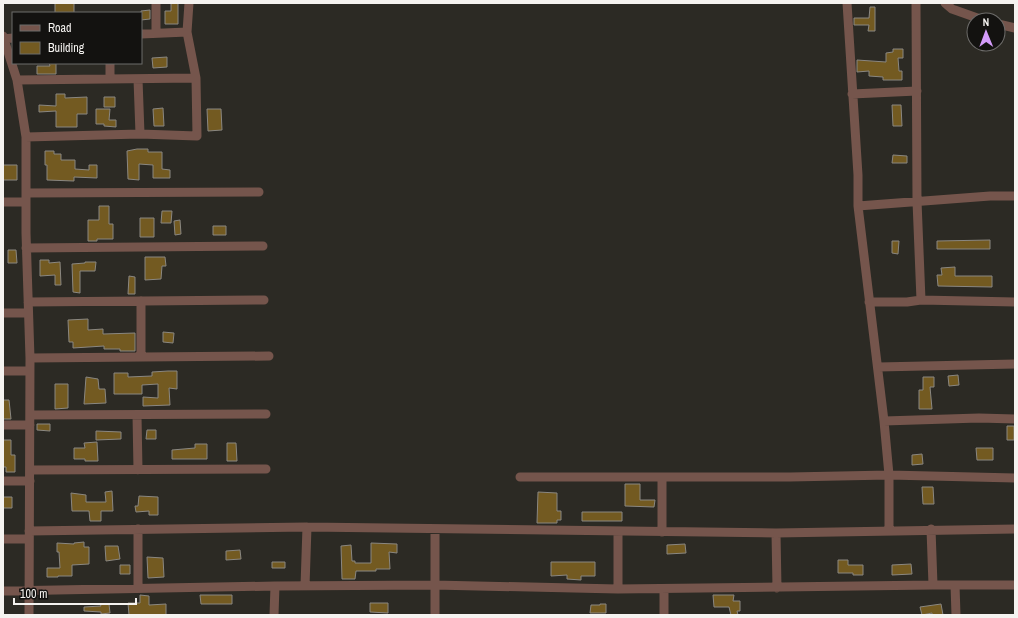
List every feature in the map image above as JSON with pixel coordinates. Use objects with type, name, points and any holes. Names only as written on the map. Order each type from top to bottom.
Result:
[{"type":"street","points":[[156,3],[156,33]]},
{"type":"street","points":[[26,137],[140,134],[197,136],[196,78],[187,32],[188,3]]},
{"type":"street","points":[[846,3],[858,175],[858,206],[869,302],[873,319],[884,420],[889,475],[889,530]]},
{"type":"street","points":[[916,3],[917,201],[921,300]]},
{"type":"street","points":[[945,3],[952,9],[966,14]]},
{"type":"street","points":[[142,34],[187,32]]},
{"type":"street","points":[[6,38],[12,61]]},
{"type":"street","points":[[13,64],[17,80],[26,137],[26,248],[30,358],[29,615]]},
{"type":"street","points":[[110,64],[110,79]]},
{"type":"street","points":[[17,80],[196,78]]},
{"type":"street","points":[[138,79],[140,134]]},
{"type":"street","points":[[852,94],[917,91]]},
{"type":"street","points":[[3,202],[26,197],[259,192]]},
{"type":"street","points":[[858,206],[990,196],[1015,196]]},
{"type":"street","points":[[26,248],[263,246]]},
{"type":"street","points":[[28,302],[264,300]]},
{"type":"street","points":[[869,302],[907,302],[921,300],[1015,302]]},
{"type":"street","points":[[141,301],[141,357]]},
{"type":"street","points":[[3,312],[28,313]]},
{"type":"street","points":[[30,358],[269,356]]},
{"type":"street","points":[[878,367],[1015,364]]},
{"type":"street","points":[[3,371],[30,371]]},
{"type":"street","points":[[30,415],[266,414]]},
{"type":"street","points":[[137,415],[138,470]]},
{"type":"street","points":[[884,420],[979,418],[1015,419]]},
{"type":"street","points":[[3,425],[30,425]]},
{"type":"street","points":[[30,470],[266,469]]},
{"type":"street","points":[[520,477],[889,475],[1015,478]]},
{"type":"street","points":[[662,477],[662,532]]},
{"type":"street","points":[[3,481],[30,481]]},
{"type":"street","points":[[3,539],[29,535],[138,528],[307,527],[776,533],[1015,529]]},
{"type":"street","points":[[305,586],[307,527]]},
{"type":"street","points":[[138,528],[138,588]]},
{"type":"street","points":[[435,529],[435,615]]},
{"type":"street","points":[[931,530],[933,585]]},
{"type":"street","points":[[618,531],[618,589]]},
{"type":"street","points":[[776,533],[777,588]]},
{"type":"street","points":[[3,591],[275,586],[434,585],[618,589],[1015,585]]},
{"type":"street","points":[[955,585],[956,615]]},
{"type":"street","points":[[274,615],[275,586]]},
{"type":"street","points":[[664,589],[664,615]]},
{"type":"building","points":[[55,3],[74,3],[74,12],[55,12]]},
{"type":"building","points":[[171,3],[178,3],[178,24],[165,24],[165,11],[171,11]]},
{"type":"building","points":[[870,7],[875,7],[875,31],[868,31],[869,25],[854,25],[854,18],[869,18]]},
{"type":"building","points":[[150,10],[150,19],[142,20],[141,11]]},
{"type":"building","points":[[893,49],[903,49],[903,58],[898,58],[899,71],[902,71],[902,80],[883,80],[883,77],[869,76],[869,71],[857,72],[857,60],[886,62],[886,53],[893,52]]},
{"type":"building","points":[[167,57],[167,67],[153,68],[152,58]]},
{"type":"building","points":[[49,64],[56,64],[56,74],[37,74],[37,66],[50,66]]},
{"type":"building","points":[[56,94],[65,94],[65,98],[87,97],[87,114],[77,114],[77,127],[56,127],[56,111],[39,112],[39,105],[56,106]]},
{"type":"building","points":[[104,97],[115,97],[115,107],[104,107]]},
{"type":"building","points":[[892,105],[901,105],[902,126],[893,126]]},
{"type":"building","points":[[163,108],[164,126],[154,126],[153,109]]},
{"type":"building","points":[[96,109],[110,109],[109,120],[116,120],[116,127],[96,124]]},
{"type":"building","points":[[207,109],[221,109],[222,130],[208,131]]},
{"type":"building","points":[[148,149],[148,152],[162,152],[162,169],[170,170],[170,178],[153,178],[153,165],[139,164],[139,180],[128,179],[127,151]]},
{"type":"building","points":[[45,151],[54,151],[54,154],[61,154],[61,160],[75,160],[75,169],[89,170],[89,165],[97,165],[97,178],[74,177],[74,181],[47,180]]},
{"type":"building","points":[[893,155],[907,156],[907,163],[892,163]]},
{"type":"building","points":[[3,165],[17,165],[17,180],[3,180]]},
{"type":"building","points":[[99,206],[109,206],[109,224],[113,224],[113,239],[97,239],[97,241],[88,241],[88,220],[99,220]]},
{"type":"building","points":[[162,211],[172,211],[171,223],[161,223]]},
{"type":"building","points":[[140,218],[154,218],[154,237],[140,237]]},
{"type":"building","points":[[180,220],[181,234],[175,235],[174,221]]},
{"type":"building","points":[[213,226],[226,226],[226,235],[213,235]]},
{"type":"building","points":[[990,240],[990,249],[937,249],[937,241]]},
{"type":"building","points":[[892,241],[899,241],[898,254],[892,253]]},
{"type":"building","points":[[8,250],[16,250],[17,263],[8,263]]},
{"type":"building","points":[[145,257],[165,257],[166,266],[162,266],[161,279],[145,280]]},
{"type":"building","points":[[40,260],[49,260],[49,263],[60,262],[61,285],[55,285],[55,275],[40,276]]},
{"type":"building","points":[[96,262],[95,271],[80,271],[80,293],[73,292],[72,264]]},
{"type":"building","points":[[955,267],[955,276],[992,276],[992,287],[938,286],[937,275],[942,275],[941,268]]},
{"type":"building","points":[[129,276],[135,277],[135,294],[128,294]]},
{"type":"building","points":[[88,319],[88,330],[103,329],[103,334],[135,333],[135,351],[104,349],[104,346],[73,348],[73,342],[69,342],[68,320]]},
{"type":"building","points":[[163,332],[174,333],[173,343],[163,342]]},
{"type":"building","points":[[177,371],[177,389],[169,388],[170,405],[143,406],[143,397],[158,398],[158,384],[142,385],[142,394],[114,394],[114,373],[128,373],[128,377],[152,376],[152,372]]},
{"type":"building","points":[[958,375],[959,385],[949,386],[948,376]]},
{"type":"building","points":[[86,377],[98,379],[99,389],[105,389],[106,403],[84,404]]},
{"type":"building","points":[[923,377],[934,377],[934,387],[930,387],[932,409],[919,409],[919,390],[923,390]]},
{"type":"building","points":[[55,384],[68,384],[68,408],[55,409]]},
{"type":"building","points":[[3,400],[9,400],[11,419],[3,419]]},
{"type":"building","points":[[37,424],[50,424],[50,431],[37,430]]},
{"type":"building","points":[[1007,426],[1014,426],[1014,440],[1007,440]]},
{"type":"building","points":[[147,430],[156,430],[156,439],[146,439]]},
{"type":"building","points":[[96,431],[121,432],[121,439],[96,440]]},
{"type":"building","points":[[3,440],[11,440],[11,455],[15,455],[15,472],[6,472],[6,467],[3,467]]},
{"type":"building","points":[[97,442],[98,461],[74,459],[74,448],[85,448],[84,443]]},
{"type":"building","points":[[227,443],[236,443],[237,461],[227,461]]},
{"type":"building","points":[[195,444],[207,444],[207,459],[172,459],[172,450],[195,448]]},
{"type":"building","points":[[976,448],[993,448],[993,460],[977,460]]},
{"type":"building","points":[[922,454],[923,464],[912,465],[912,455]]},
{"type":"building","points":[[625,484],[640,484],[640,500],[655,500],[654,507],[625,506]]},
{"type":"building","points":[[922,487],[933,487],[934,504],[923,504]]},
{"type":"building","points":[[112,491],[113,511],[101,511],[101,521],[90,521],[89,511],[72,511],[71,493],[86,495],[86,502],[106,502],[105,492]]},
{"type":"building","points":[[538,492],[557,493],[557,511],[561,511],[561,520],[557,520],[557,523],[537,523]]},
{"type":"building","points":[[139,496],[158,497],[158,515],[149,515],[149,511],[136,512],[135,506],[138,506]]},
{"type":"building","points":[[3,497],[12,497],[12,508],[3,508]]},
{"type":"building","points":[[582,512],[622,512],[622,521],[582,521]]},
{"type":"building","points":[[84,542],[84,547],[89,547],[89,564],[72,565],[72,576],[47,577],[47,568],[60,568],[57,543],[74,544]]},
{"type":"building","points":[[371,543],[397,544],[397,553],[389,552],[390,569],[356,571],[355,579],[342,579],[341,546],[351,545],[352,561],[355,561],[355,563],[371,563]]},
{"type":"building","points":[[685,544],[686,553],[667,554],[667,545]]},
{"type":"building","points":[[105,546],[118,546],[120,559],[106,561]]},
{"type":"building","points":[[240,550],[241,559],[226,560],[226,551]]},
{"type":"building","points":[[147,557],[163,558],[164,577],[148,578]]},
{"type":"building","points":[[838,560],[848,560],[848,565],[863,565],[863,575],[838,573]]},
{"type":"building","points":[[272,562],[285,562],[285,568],[272,568]]},
{"type":"building","points":[[551,562],[595,562],[595,576],[581,576],[581,580],[567,579],[567,575],[551,576]]},
{"type":"building","points":[[911,564],[912,574],[892,575],[892,565]]},
{"type":"building","points":[[120,565],[130,565],[130,574],[120,574]]},
{"type":"building","points":[[140,595],[149,596],[149,605],[166,604],[166,615],[129,615],[128,603],[140,603]]},
{"type":"building","points":[[200,595],[232,595],[232,604],[201,604]]},
{"type":"building","points":[[713,595],[734,595],[733,601],[740,601],[740,611],[737,611],[738,615],[731,615],[729,607],[714,607]]},
{"type":"building","points":[[370,603],[388,603],[388,613],[370,612]]},
{"type":"building","points":[[100,604],[109,604],[110,613],[101,614],[101,612],[84,611],[84,607],[101,606]]},
{"type":"building","points":[[606,604],[606,613],[590,613],[591,605]]},
{"type":"building","points":[[941,604],[943,615],[932,615],[932,613],[922,615],[920,607]]}]
